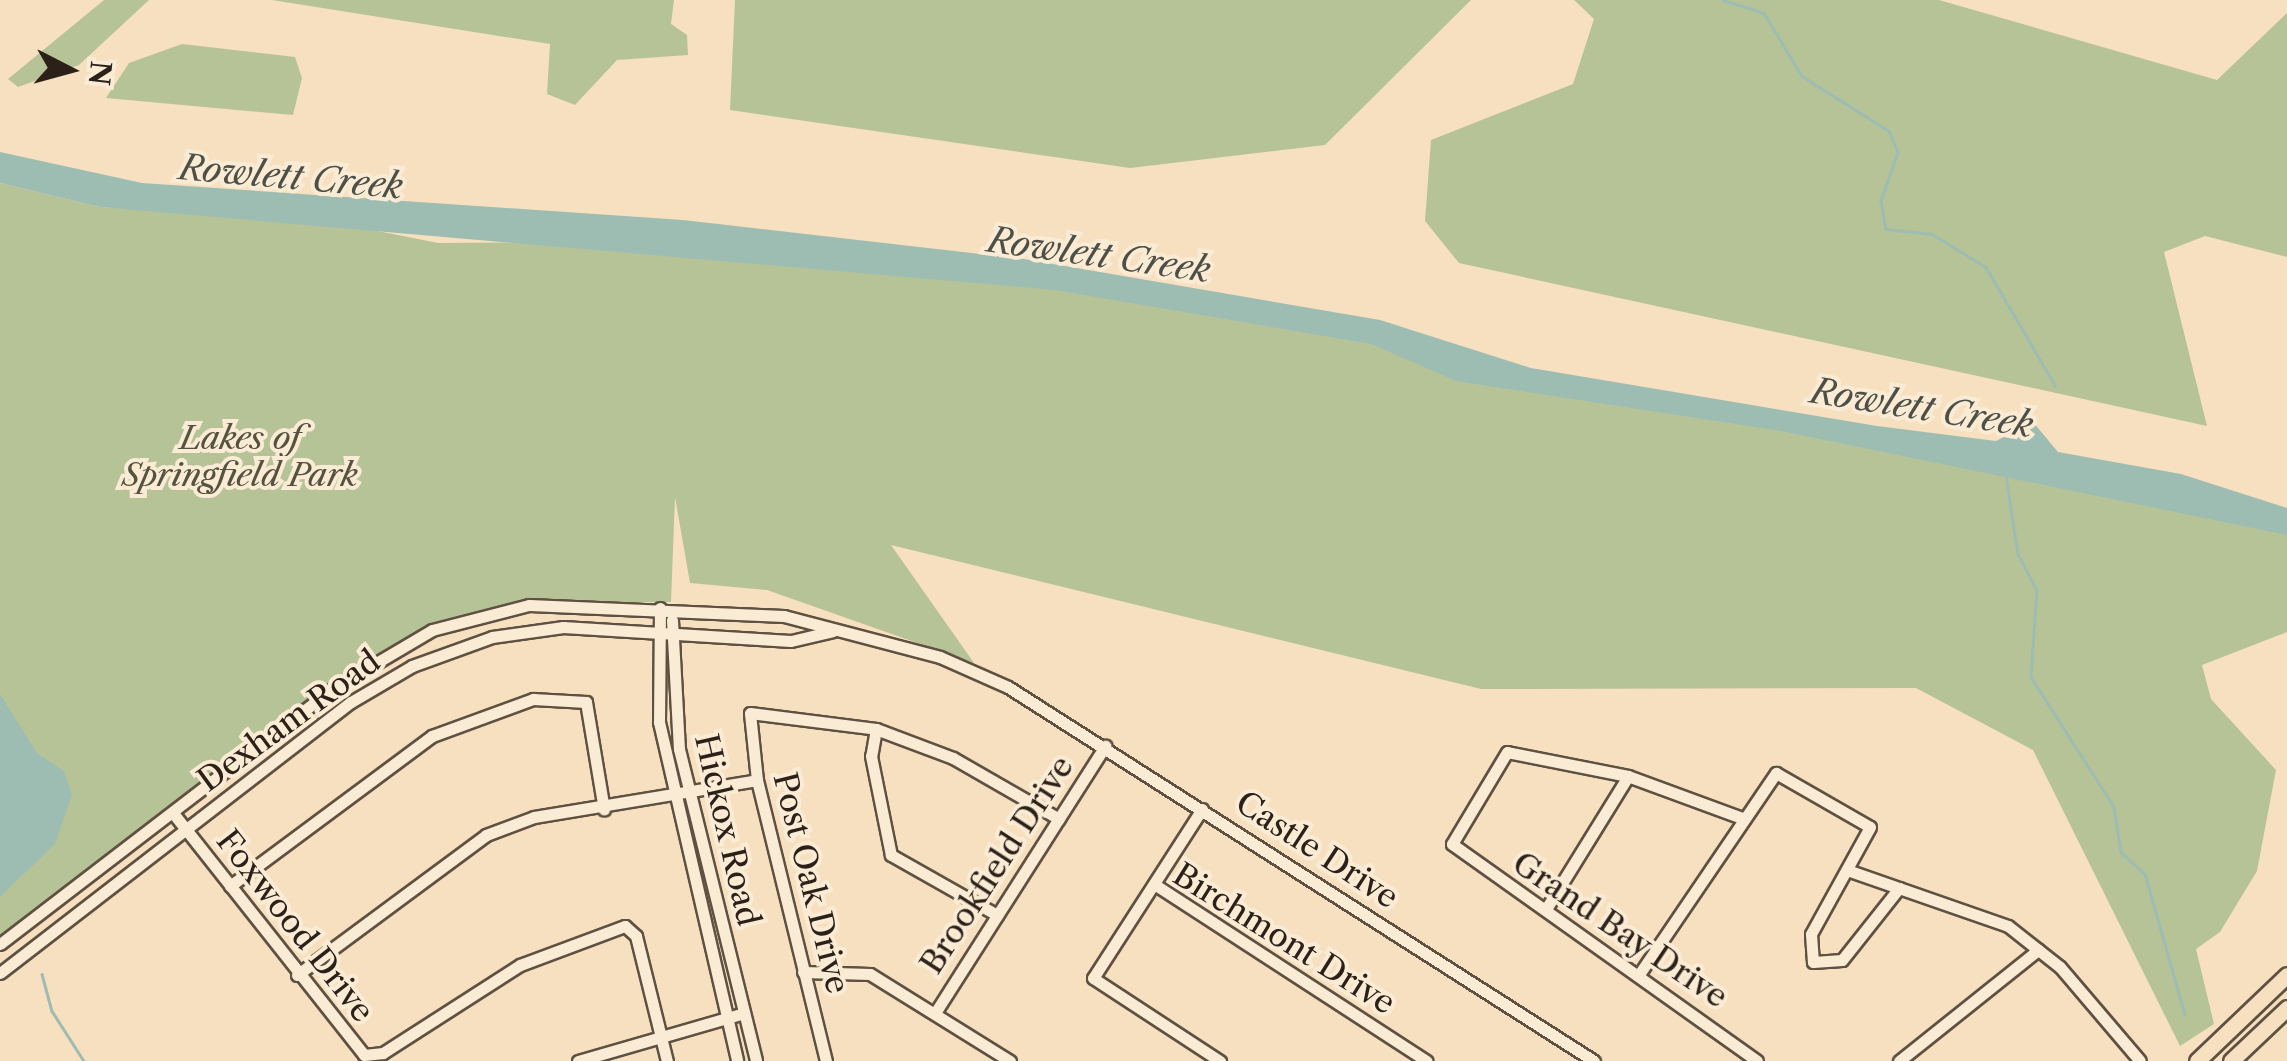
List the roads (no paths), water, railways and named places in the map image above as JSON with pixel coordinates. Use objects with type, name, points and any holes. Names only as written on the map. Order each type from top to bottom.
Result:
[{"type":"main road","points":[[2197,1061],[2287,975]]},
{"type":"main road","points":[[2232,1061],[2287,1008]]},
{"type":"street","name":"Dexham Road","points":[[0,944],[334,688],[432,630],[529,605],[784,616],[833,632],[940,657],[1008,686]]},
{"type":"street","name":"Hickox Road","points":[[666,608],[656,686],[673,795],[737,1061]]},
{"type":"street","name":"Hickox Road","points":[[665,627],[672,714],[756,1061]]},
{"type":"street","name":"Dexham Road","points":[[0,972],[186,830],[412,666],[526,630],[665,627],[791,641],[833,632]]},
{"type":"street","name":"Castle Drive","points":[[1008,686],[1594,1061]]},
{"type":"street","points":[[230,886],[432,736],[533,699],[586,702],[604,809]]},
{"type":"street","name":"Post Oak Drive","points":[[826,1061],[757,780],[746,718],[768,713],[876,728]]},
{"type":"street","points":[[997,915],[891,855],[871,756],[876,728],[952,758],[1059,819]]},
{"type":"street","name":"Brookfield Drive","points":[[935,1013],[1105,746]]},
{"type":"street","name":"Grand Bay Drive","points":[[1628,776],[1507,752],[1452,844],[1640,973],[1757,1061]]},
{"type":"street","points":[[1640,973],[1776,773],[1870,827],[1850,870],[1811,934],[1814,962],[1842,960],[1900,888]]},
{"type":"street","points":[[1546,909],[1628,776],[1742,818]]},
{"type":"street","points":[[297,975],[486,835],[534,817],[604,809],[757,780]]},
{"type":"street","points":[[1154,884],[1202,809]]},
{"type":"street","name":"Foxwood Drive","points":[[173,813],[359,1052],[382,1053],[520,965],[619,928],[636,936],[660,1036]]},
{"type":"street","points":[[1850,870],[1982,912],[2038,950],[2140,1061]]},
{"type":"street","name":"Birchmont Drive","points":[[1220,1061],[1093,978],[1154,884],[1427,1061]]},
{"type":"street","points":[[1899,1061],[2038,950]]},
{"type":"street","points":[[804,972],[856,969],[1010,1061]]},
{"type":"street","points":[[578,1061],[744,1013]]},
{"type":"street","points":[[660,1036],[666,1061]]},
{"type":"water","points":[[0,152],[142,183],[683,220],[1024,259],[1380,320],[1531,368],[1877,426],[1996,441],[2033,422],[2058,452],[2181,474],[2287,508],[2287,535],[1781,431],[1456,381],[1371,344],[1055,290],[100,207],[0,183]]},
{"type":"water","points":[[0,694],[37,753],[64,771],[72,795],[55,844],[0,897]]},
{"type":"waterway","points":[[1723,0],[1764,13],[1802,76],[1889,131],[1898,152],[1881,201],[1886,229],[1932,234],[1986,267],[2055,385]]},
{"type":"waterway","points":[[2006,475],[2018,554],[2037,590],[2031,677],[2114,807],[2121,852],[2145,874],[2185,1014]]},
{"type":"waterway","points":[[42,974],[52,1011],[84,1061]]},
{"type":"water label","name":"Rowlett Creek","points":[[291,177]]},
{"type":"water label","name":"Rowlett Creek","points":[[1099,255]]},
{"type":"water label","name":"Rowlett Creek","points":[[1922,408]]},
{"type":"park label","name":"Lakes of Springfield Park","points":[[240,458]]}]
